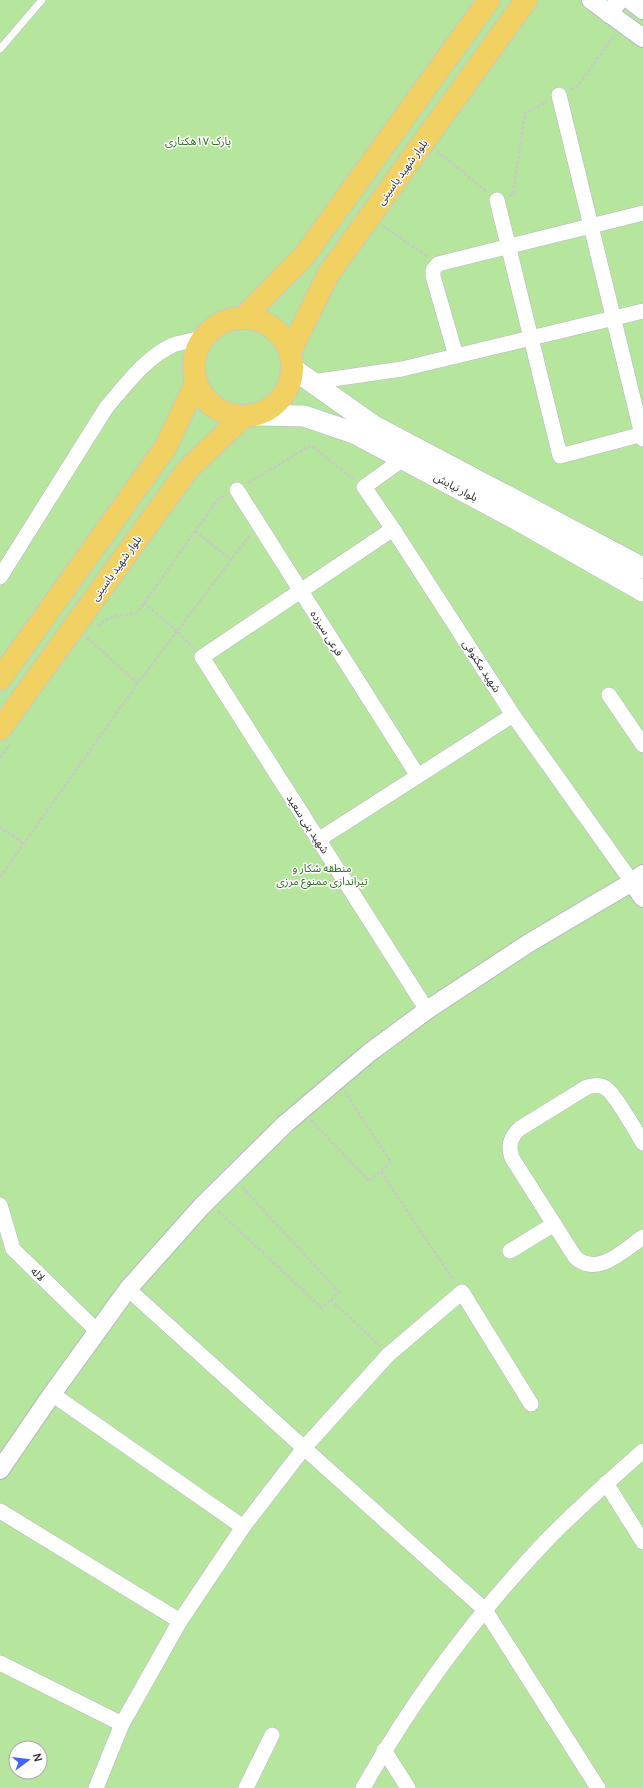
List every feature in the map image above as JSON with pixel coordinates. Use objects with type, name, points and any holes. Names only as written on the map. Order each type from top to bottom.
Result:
[{"type":"main road","points":[[243,318],[304,256],[489,0]]},
{"type":"main road","name":"بلوار شهید یاسینی","points":[[291,360],[330,273],[526,0]]},
{"type":"main road","points":[[243,318],[258,320],[272,328],[283,338],[291,360],[290,383],[283,397],[272,408],[250,416],[228,414],[214,408],[203,396],[196,382],[194,367],[196,352],[203,338],[214,327],[228,320],[243,318]]},
{"type":"main road","name":"بلوار نیایش","points":[[291,360],[312,382],[374,426],[487,495],[519,512],[643,568]]},
{"type":"main road","points":[[0,679],[166,448],[196,382]]},
{"type":"main road","name":"بلوار شهید یاسینی","points":[[0,729],[188,469],[250,416]]},
{"type":"main road","name":"بلوار نیایش","points":[[250,416],[304,416],[354,433],[404,459],[487,495]]},
{"type":"main road","name":"بلوار نیایش","points":[[519,512],[643,591]]},
{"type":"street","points":[[590,0],[617,13],[643,38]]},
{"type":"street","points":[[630,0],[643,10]]},
{"type":"street","points":[[497,200],[560,456],[643,436],[559,95]]},
{"type":"street","points":[[456,356],[433,276],[433,270],[438,264],[643,213]]},
{"type":"street","points":[[312,382],[402,369],[643,311]]},
{"type":"street","points":[[0,577],[106,408],[126,384],[156,354],[173,345],[203,338]]},
{"type":"street","points":[[364,487],[404,459]]},
{"type":"street","name":"شهید مکتوفی","points":[[364,487],[393,529],[513,715],[638,878]]},
{"type":"street","name":"فرعی سیزده","points":[[237,490],[418,776]]},
{"type":"street","points":[[202,658],[393,529]]},
{"type":"street","name":"شهید بنی سعید","points":[[202,658],[427,1010]]},
{"type":"street","points":[[609,695],[643,745]]},
{"type":"street","points":[[318,840],[513,715]]},
{"type":"street","points":[[0,1470],[52,1394],[128,1289],[208,1201],[286,1124],[369,1053],[427,1010],[528,943],[638,878],[643,898]]},
{"type":"street","points":[[643,1143],[612,1094],[604,1087],[598,1085],[587,1087],[519,1129],[511,1139],[510,1152],[575,1257],[586,1265],[599,1265],[643,1237]]},
{"type":"street","name":"لاله","points":[[0,1205],[6,1251],[97,1331]]},
{"type":"street","points":[[510,1251],[554,1224]]},
{"type":"street","points":[[128,1289],[485,1610],[598,1788]]},
{"type":"street","points":[[96,1788],[122,1724],[180,1621],[242,1527],[304,1448],[388,1355],[462,1292],[530,1404]]},
{"type":"street","points":[[52,1394],[242,1527]]},
{"type":"street","points":[[363,1788],[384,1750],[424,1690],[485,1610],[545,1542],[606,1483],[643,1451]]},
{"type":"street","points":[[606,1483],[643,1542]]},
{"type":"street","points":[[0,1511],[180,1621]]},
{"type":"street","points":[[0,1662],[122,1724]]},
{"type":"street","points":[[246,1788],[272,1735]]},
{"type":"street","points":[[384,1750],[408,1788]]},
{"type":"lane","points":[[0,49],[42,0]]},
{"type":"path","points":[[424,142],[497,200],[513,194],[525,113],[578,86],[617,13]]},
{"type":"path","points":[[370,216],[438,264]]},
{"type":"path","points":[[92,632],[103,620],[115,616],[137,613],[218,499],[237,490],[306,448],[312,446],[364,487]]},
{"type":"path","points":[[0,877],[138,683],[258,524]]},
{"type":"path","points":[[195,531],[232,560]]},
{"type":"path","points":[[144,603],[177,632],[202,658]]},
{"type":"path","points":[[87,637],[138,683]]},
{"type":"path","points":[[0,827],[24,844]]},
{"type":"path","points":[[302,1110],[369,1181],[381,1172],[391,1162],[337,1080]]},
{"type":"path","points":[[381,1172],[462,1292]]},
{"type":"path","points":[[208,1201],[322,1308],[339,1292],[233,1176]]},
{"type":"path","points":[[331,1300],[388,1355]]},
{"type":"green space","name":"منطقه شکار و تیراندازی ممنوع مرزی","points":[[0,0],[643,0],[643,1788],[0,1788]]},
{"type":"park label","name":"پارک ۱۷هکتاری","points":[[198,141]]}]
